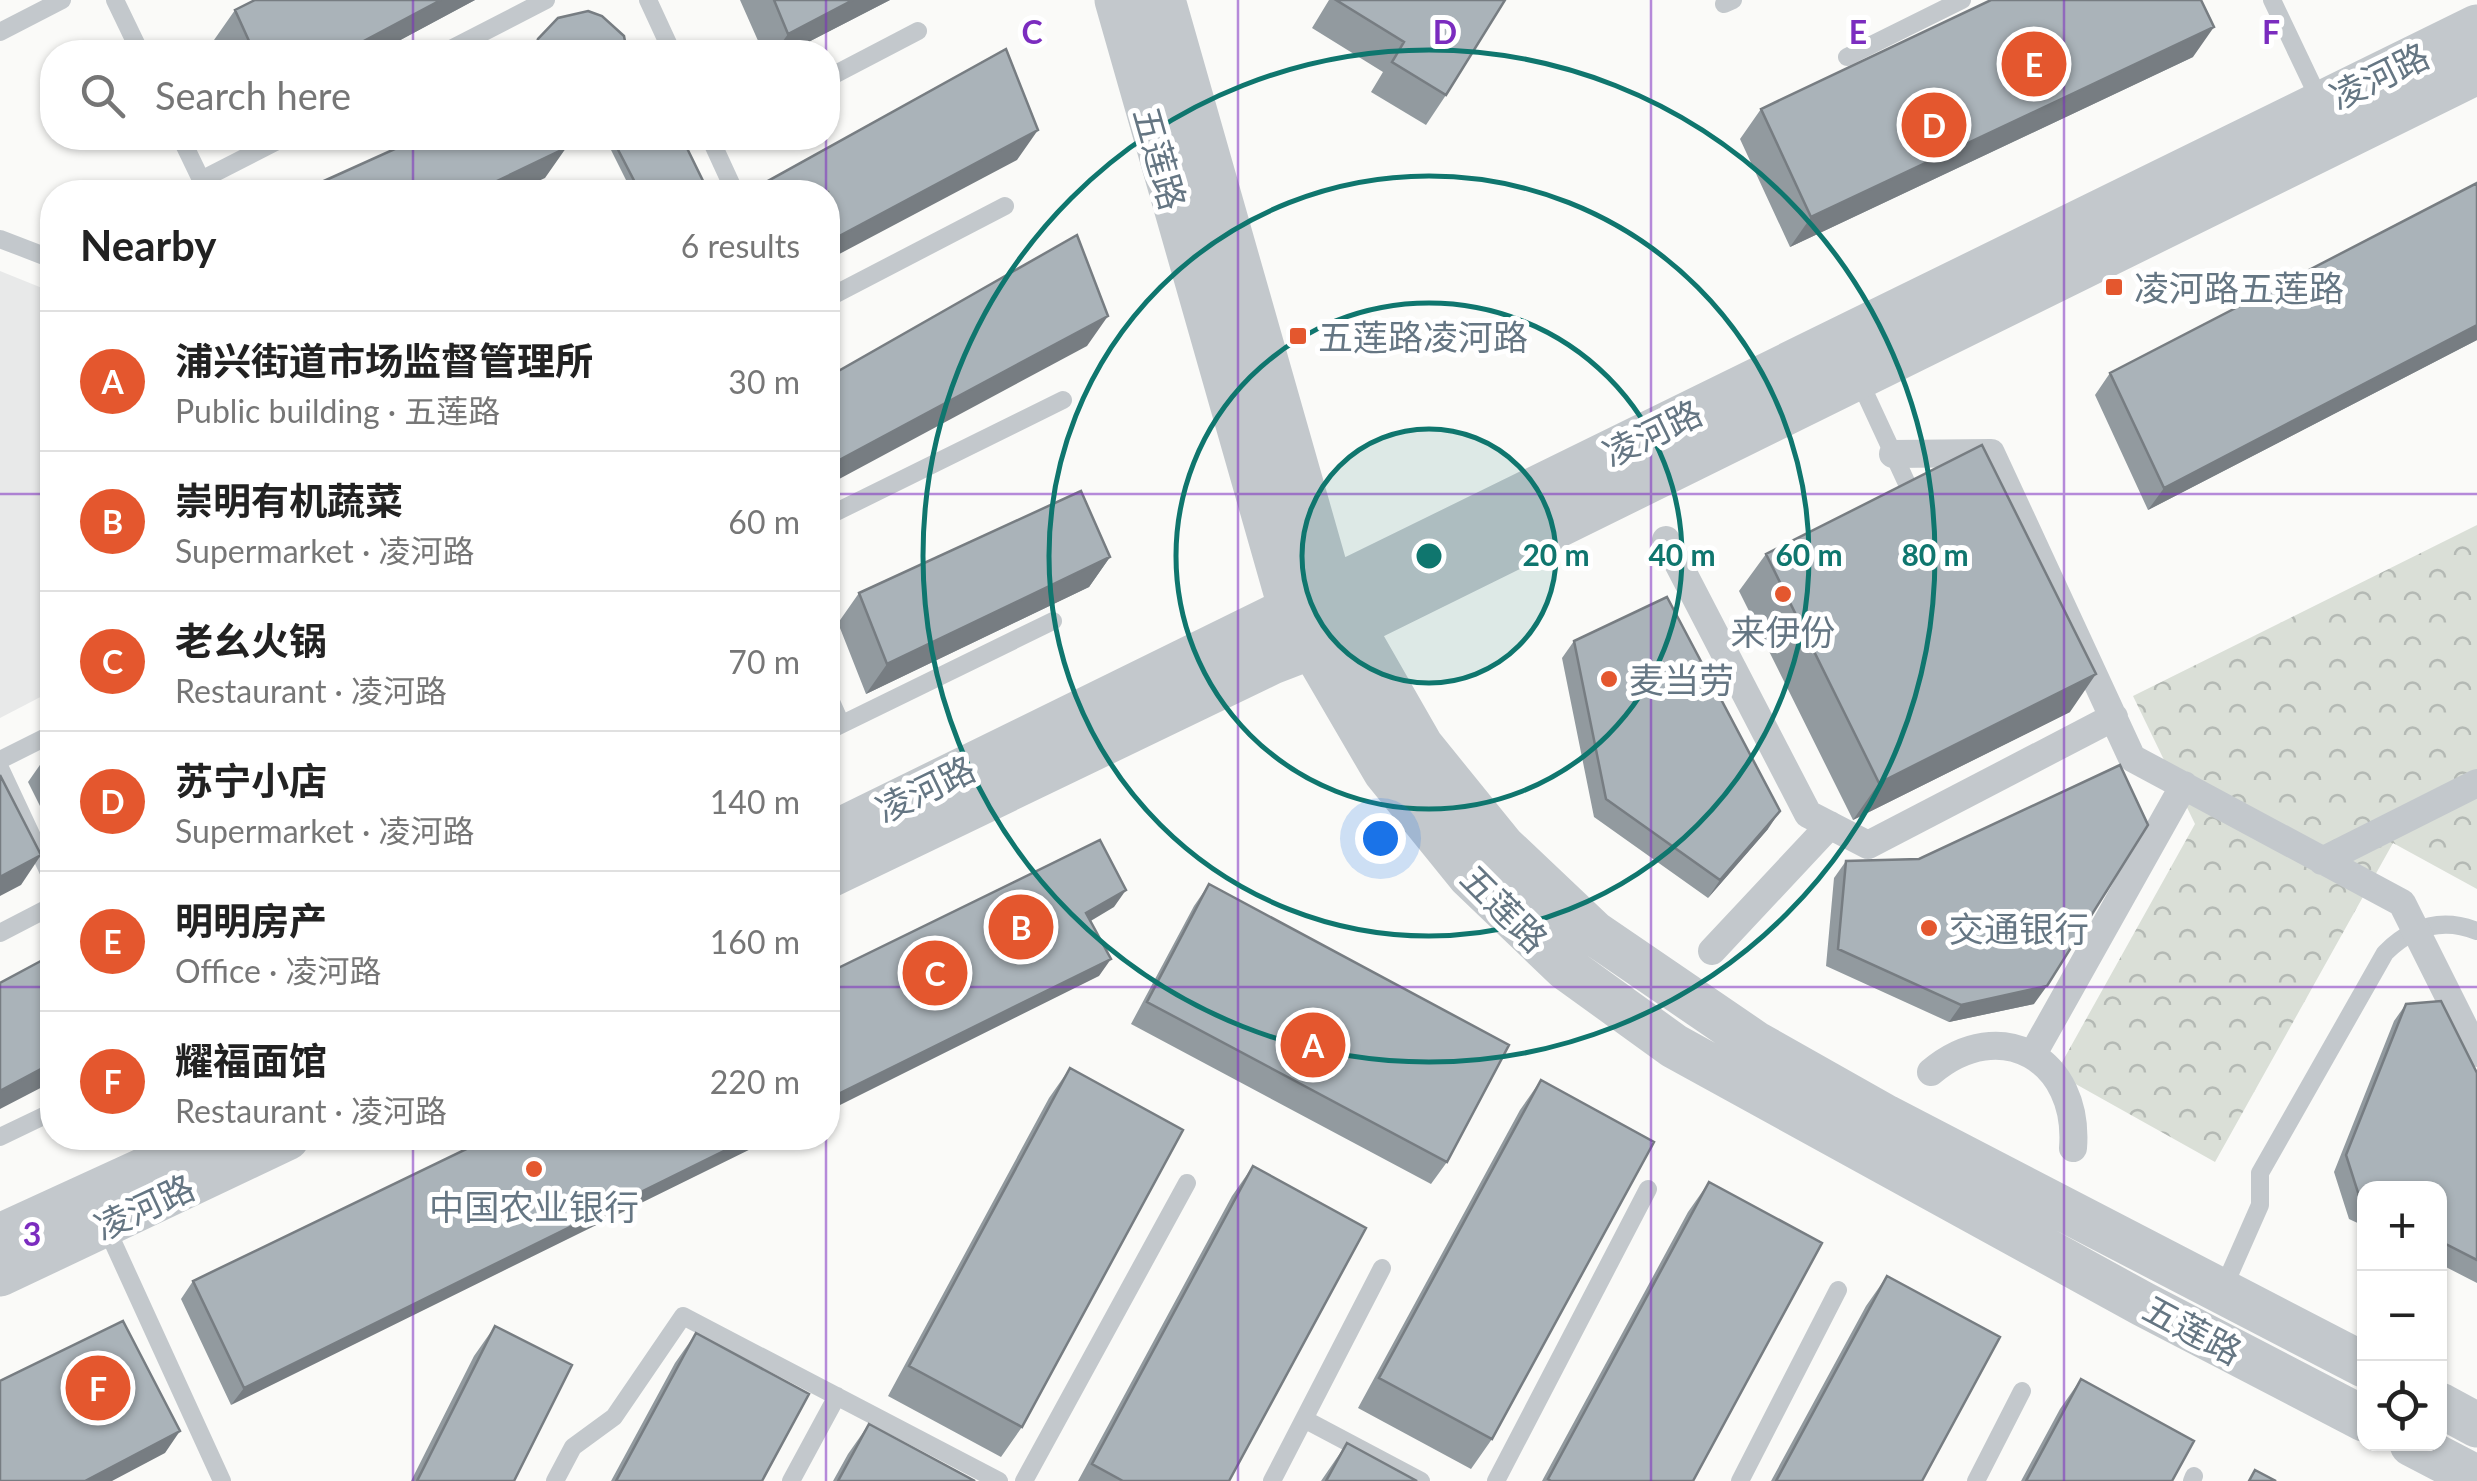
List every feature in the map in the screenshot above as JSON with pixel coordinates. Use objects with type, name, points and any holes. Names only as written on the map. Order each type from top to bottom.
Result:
[{"type":"street","name":"五莲路","points":[[1117,0],[1301,629],[1384,771],[1426,825],[1518,924],[1620,1008],[1733,1082],[2357,1415]]},
{"type":"street","name":"五莲路","points":[[1163,0],[1341,608],[1421,746],[1502,846],[1594,933],[1698,1008],[1771,1052],[1904,1126],[2357,1361]]},
{"type":"street","name":"凌河路","points":[[840,831],[1301,629],[2477,27]]},
{"type":"street","name":"凌河路","points":[[1341,608],[1857,375],[2477,72]]},
{"type":"street","points":[[1893,454],[1991,453],[2132,758],[2402,903],[2477,1053]]},
{"type":"street","points":[[1666,540],[1808,814],[1868,845],[2114,717]]},
{"type":"street","name":"凌河路","points":[[840,870],[1272,662],[1301,629]]},
{"type":"street","points":[[2322,861],[2477,783]]},
{"type":"street","points":[[2033,1054],[2184,785]]},
{"type":"street","points":[[1712,951],[1830,825]]},
{"type":"street","points":[[1932,1072],[1968,1048],[1993,1045],[2033,1054],[2052,1072],[2069,1098],[2075,1122],[2073,1148]]},
{"type":"street","name":"凌河路","points":[[0,1236],[188,1150]]},
{"type":"street","name":"凌河路","points":[[0,1274],[262,1150]]},
{"type":"street","points":[[2447,1408],[2477,1424]]},
{"type":"street","points":[[2425,1451],[2477,1478]]},
{"type":"lane","points":[[0,32],[62,0]]},
{"type":"lane","points":[[134,40],[118,5],[139,0]]},
{"type":"lane","points":[[468,40],[546,0]]},
{"type":"lane","points":[[648,0],[666,40]]},
{"type":"lane","points":[[1847,57],[1962,0]]},
{"type":"lane","points":[[2272,0],[2322,104]]},
{"type":"lane","points":[[840,72],[918,30]]},
{"type":"lane","points":[[187,150],[201,180]]},
{"type":"lane","points":[[214,180],[263,150]]},
{"type":"lane","points":[[716,150],[729,180]]},
{"type":"lane","points":[[840,292],[1005,206]]},
{"type":"lane","points":[[0,238],[40,255]]},
{"type":"lane","points":[[1857,375],[1909,488]]},
{"type":"lane","points":[[840,510],[1063,400]]},
{"type":"lane","points":[[840,724],[1052,622]]},
{"type":"lane","points":[[0,760],[40,740]]},
{"type":"lane","points":[[0,768],[40,853]]},
{"type":"lane","points":[[0,933],[40,912]]},
{"type":"lane","points":[[2222,1290],[2260,1205],[2260,1173],[2384,954],[2417,929],[2442,923],[2477,932]]},
{"type":"lane","points":[[0,1138],[40,1118]]},
{"type":"lane","points":[[1024,1481],[1187,1182]]},
{"type":"lane","points":[[1496,1481],[1648,1189]]},
{"type":"lane","points":[[105,1225],[222,1481]]},
{"type":"lane","points":[[1272,1481],[1382,1268]]},
{"type":"lane","points":[[1740,1481],[1838,1290]]},
{"type":"lane","points":[[555,1481],[573,1447],[614,1417],[683,1316],[998,1481]]},
{"type":"lane","points":[[1976,1481],[2022,1391]]},
{"type":"lane","points":[[791,1481],[837,1396]]},
{"type":"lane","points":[[1304,1419],[1421,1481]]},
{"type":"shaded area","points":[[0,271],[40,287],[40,697],[0,718]]},
{"type":"green space","points":[[2477,525],[2477,889],[2393,843],[2215,1162],[2056,1073],[2195,824],[2133,696]]},
{"type":"building","points":[[255,0],[441,0],[366,40],[249,40],[235,10]]},
{"type":"building","points":[[774,0],[853,0],[788,34]]},
{"type":"building","points":[[1336,0],[1505,0],[1446,95],[1392,62],[1404,42]]},
{"type":"building","points":[[1991,0],[2201,0],[2214,27],[1811,217],[1761,109]]},
{"type":"building","points":[[588,11],[602,16],[625,40],[538,40],[558,18]]},
{"type":"building","points":[[1006,49],[1038,130],[840,236],[840,180],[770,180],[824,150],[840,150],[840,141]]},
{"type":"building","points":[[392,150],[562,150],[499,180],[326,180]]},
{"type":"building","points":[[618,150],[688,150],[703,180],[634,180]]},
{"type":"building","points":[[2477,183],[2477,325],[2164,488],[2110,373]]},
{"type":"building","points":[[1077,235],[1108,316],[840,460],[840,370]]},
{"type":"building","points":[[1982,445],[2096,674],[1879,783],[1766,554]]},
{"type":"building","points":[[1081,491],[1110,557],[887,664],[859,593]]},
{"type":"building","points":[[1667,597],[1780,811],[1720,880],[1606,799],[1574,641]]},
{"type":"building","points":[[2120,765],[2148,825],[2047,986],[1961,1005],[1838,949],[1846,861],[1919,859]]},
{"type":"building","points":[[0,775],[40,856],[0,877]]},
{"type":"building","points":[[1100,840],[1126,890],[1086,913],[1111,959],[840,1093],[840,967]]},
{"type":"building","points":[[1209,884],[1509,1045],[1447,1162],[1147,1002]]},
{"type":"building","points":[[40,961],[40,1069],[0,1091],[0,983]]},
{"type":"building","points":[[2441,1001],[2477,1073],[2477,1260],[2447,1245],[2447,1181],[2357,1181],[2357,1189],[2346,1155],[2406,1004]]},
{"type":"building","points":[[1070,1068],[1183,1130],[1022,1427],[909,1366]]},
{"type":"building","points":[[1541,1080],[1654,1142],[1492,1439],[1379,1378]]},
{"type":"building","points":[[464,1150],[726,1150],[244,1388],[193,1281]]},
{"type":"building","points":[[1253,1166],[1366,1228],[1229,1481],[1123,1481],[1092,1464]]},
{"type":"building","points":[[1709,1182],[1822,1243],[1693,1481],[1551,1481],[1548,1479]]},
{"type":"building","points":[[1887,1276],[2000,1337],[1922,1481],[1776,1481]]},
{"type":"building","points":[[123,1321],[180,1431],[85,1481],[0,1481],[0,1381]]},
{"type":"building","points":[[495,1326],[572,1365],[514,1481],[417,1481]]},
{"type":"building","points":[[696,1333],[809,1394],[762,1481],[616,1481]]},
{"type":"building","points":[[2081,1379],[2194,1441],[2172,1481],[2026,1481]]},
{"type":"building","points":[[869,1424],[975,1481],[838,1481]]},
{"type":"building","points":[[1347,1443],[1417,1481],[1326,1481]]},
{"type":"building","points":[[2255,1470],[2276,1481],[2249,1481]]},
{"type":"place","name":"明明房产","points":[[2034,64]]},
{"type":"place","name":"苏宁小店","points":[[1934,125]]},
{"type":"place","name":"凌河路五莲路","points":[[2114,287]]},
{"type":"place","name":"五莲路凌河路","points":[[1298,336]]},
{"type":"place","name":"来伊份","points":[[1783,594]]},
{"type":"place","name":"麦当劳","points":[[1609,679]]},
{"type":"place","name":"崇明有机蔬菜","points":[[1021,927]]},
{"type":"place","name":"交通银行","points":[[1929,928]]},
{"type":"place","name":"老幺火锅","points":[[935,973]]},
{"type":"place","name":"浦兴街道市场监督管理所","points":[[1313,1045]]},
{"type":"place","name":"中国农业银行","points":[[534,1169]]},
{"type":"place","name":"耀福面馆","points":[[98,1388]]}]
